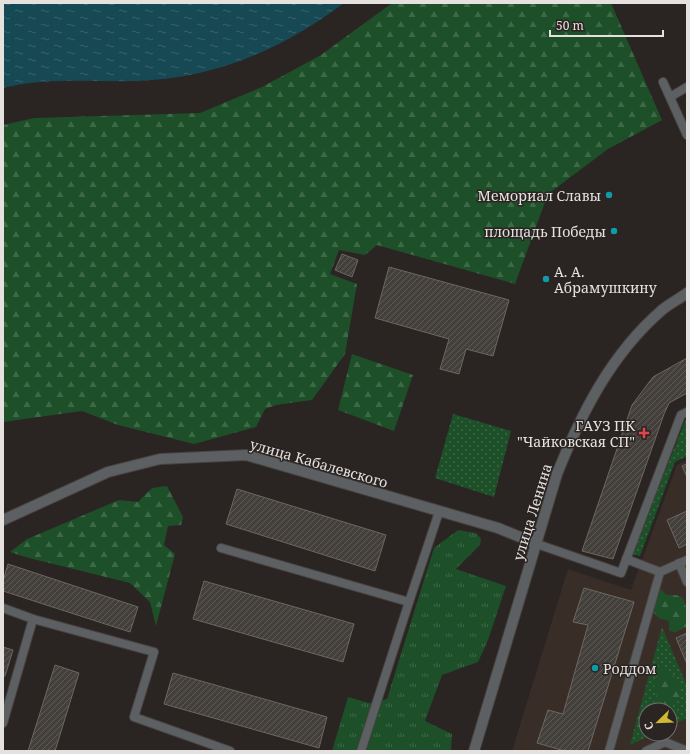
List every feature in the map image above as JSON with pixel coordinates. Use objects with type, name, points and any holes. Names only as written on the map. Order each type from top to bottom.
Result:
[{"type":"street","name":"улица Ленина","points":[[474,751],[557,474],[571,439],[603,379],[629,345],[662,310],[687,293]]},
{"type":"street","name":"улица Кабалевского","points":[[3,520],[108,472],[160,459],[246,456],[498,528],[537,544]]},
{"type":"lane","points":[[663,82],[687,135]]},
{"type":"lane","points":[[670,97],[687,87]]},
{"type":"lane","points":[[537,544],[621,573],[681,415],[687,412]]},
{"type":"lane","points":[[361,751],[439,512]]},
{"type":"lane","points":[[221,548],[409,602]]},
{"type":"lane","points":[[626,559],[660,572],[683,562],[687,582]]},
{"type":"lane","points":[[609,751],[660,572]]},
{"type":"lane","points":[[3,608],[33,619],[154,652],[134,717],[230,751]]},
{"type":"lane","points":[[3,724],[5,707],[33,619]]},
{"type":"lane","points":[[646,751],[665,742],[686,751]]},
{"type":"shaded area","points":[[687,460],[687,751],[512,751],[568,569],[631,590],[677,465]]},
{"type":"green space","points":[[392,3],[611,3],[662,120],[608,149],[548,194],[515,284],[377,245],[365,255],[339,250],[330,274],[357,284],[345,354],[312,400],[276,405],[265,409],[256,427],[194,444],[118,425],[82,411],[3,422],[3,125],[34,118],[200,113],[262,87],[321,55]]},
{"type":"green space","points":[[352,354],[413,375],[394,431],[338,410]]},
{"type":"green space","points":[[453,414],[511,431],[494,497],[435,478]]},
{"type":"green space","points":[[687,416],[687,456],[675,462],[640,556],[632,554]]},
{"type":"green space","points":[[167,486],[183,517],[181,525],[168,526],[164,545],[175,554],[156,626],[150,602],[130,583],[10,552],[27,539],[119,500],[138,502],[152,488]]},
{"type":"green space","points":[[458,530],[476,533],[481,539],[480,545],[456,569],[506,586],[488,640],[478,662],[442,675],[425,721],[452,734],[451,751],[332,751],[348,697],[369,703],[387,699],[434,548]]},
{"type":"green space","points":[[661,589],[666,595],[676,595],[683,598],[687,610],[687,627],[675,632],[669,631],[669,621],[659,618],[654,613],[656,594]]},
{"type":"green space","points":[[662,627],[687,686],[687,718],[678,722],[678,702],[642,702]]},
{"type":"green space","points":[[664,667],[678,681],[680,690],[679,701],[654,702],[657,698],[654,681]]},
{"type":"green space","points":[[638,716],[638,741],[630,745]]},
{"type":"water","points":[[3,3],[344,3],[297,34],[272,47],[220,68],[166,79],[137,81],[52,81],[35,82],[3,88]]},
{"type":"building","points":[[342,254],[358,260],[352,277],[335,270]]},
{"type":"building","points":[[389,267],[509,300],[493,356],[466,349],[459,374],[440,369],[449,339],[375,318]]},
{"type":"building","points":[[687,358],[687,393],[669,403],[664,414],[613,559],[582,551],[632,405],[653,377]]},
{"type":"building","points":[[687,464],[687,477],[682,466]]},
{"type":"building","points":[[237,489],[386,535],[375,571],[226,524]]},
{"type":"building","points":[[687,511],[687,544],[679,548],[667,520]]},
{"type":"building","points":[[8,564],[138,607],[130,632],[3,591],[3,581]]},
{"type":"building","points":[[204,581],[354,624],[343,662],[193,619]]},
{"type":"building","name":"Роддом","points":[[584,588],[634,602],[588,751],[565,751],[537,743],[548,710],[563,714],[588,625],[573,622]]},
{"type":"building","points":[[687,633],[687,664],[676,638]]},
{"type":"building","points":[[3,647],[13,650],[5,676],[3,676]]},
{"type":"building","points":[[55,665],[79,673],[55,751],[28,751]]},
{"type":"building","points":[[173,673],[327,717],[319,748],[164,704]]},
{"type":"place","name":"Мемориал Славы","points":[[609,195]]},
{"type":"place","name":"площадь Победы","points":[[614,231]]},
{"type":"place","name":"А. А. Абрамушкину","points":[[546,279]]},
{"type":"place","name":"ГАУЗ ПК \"Чайковская СП\"","points":[[644,433]]},
{"type":"place","name":"Роддом","points":[[595,668]]}]
